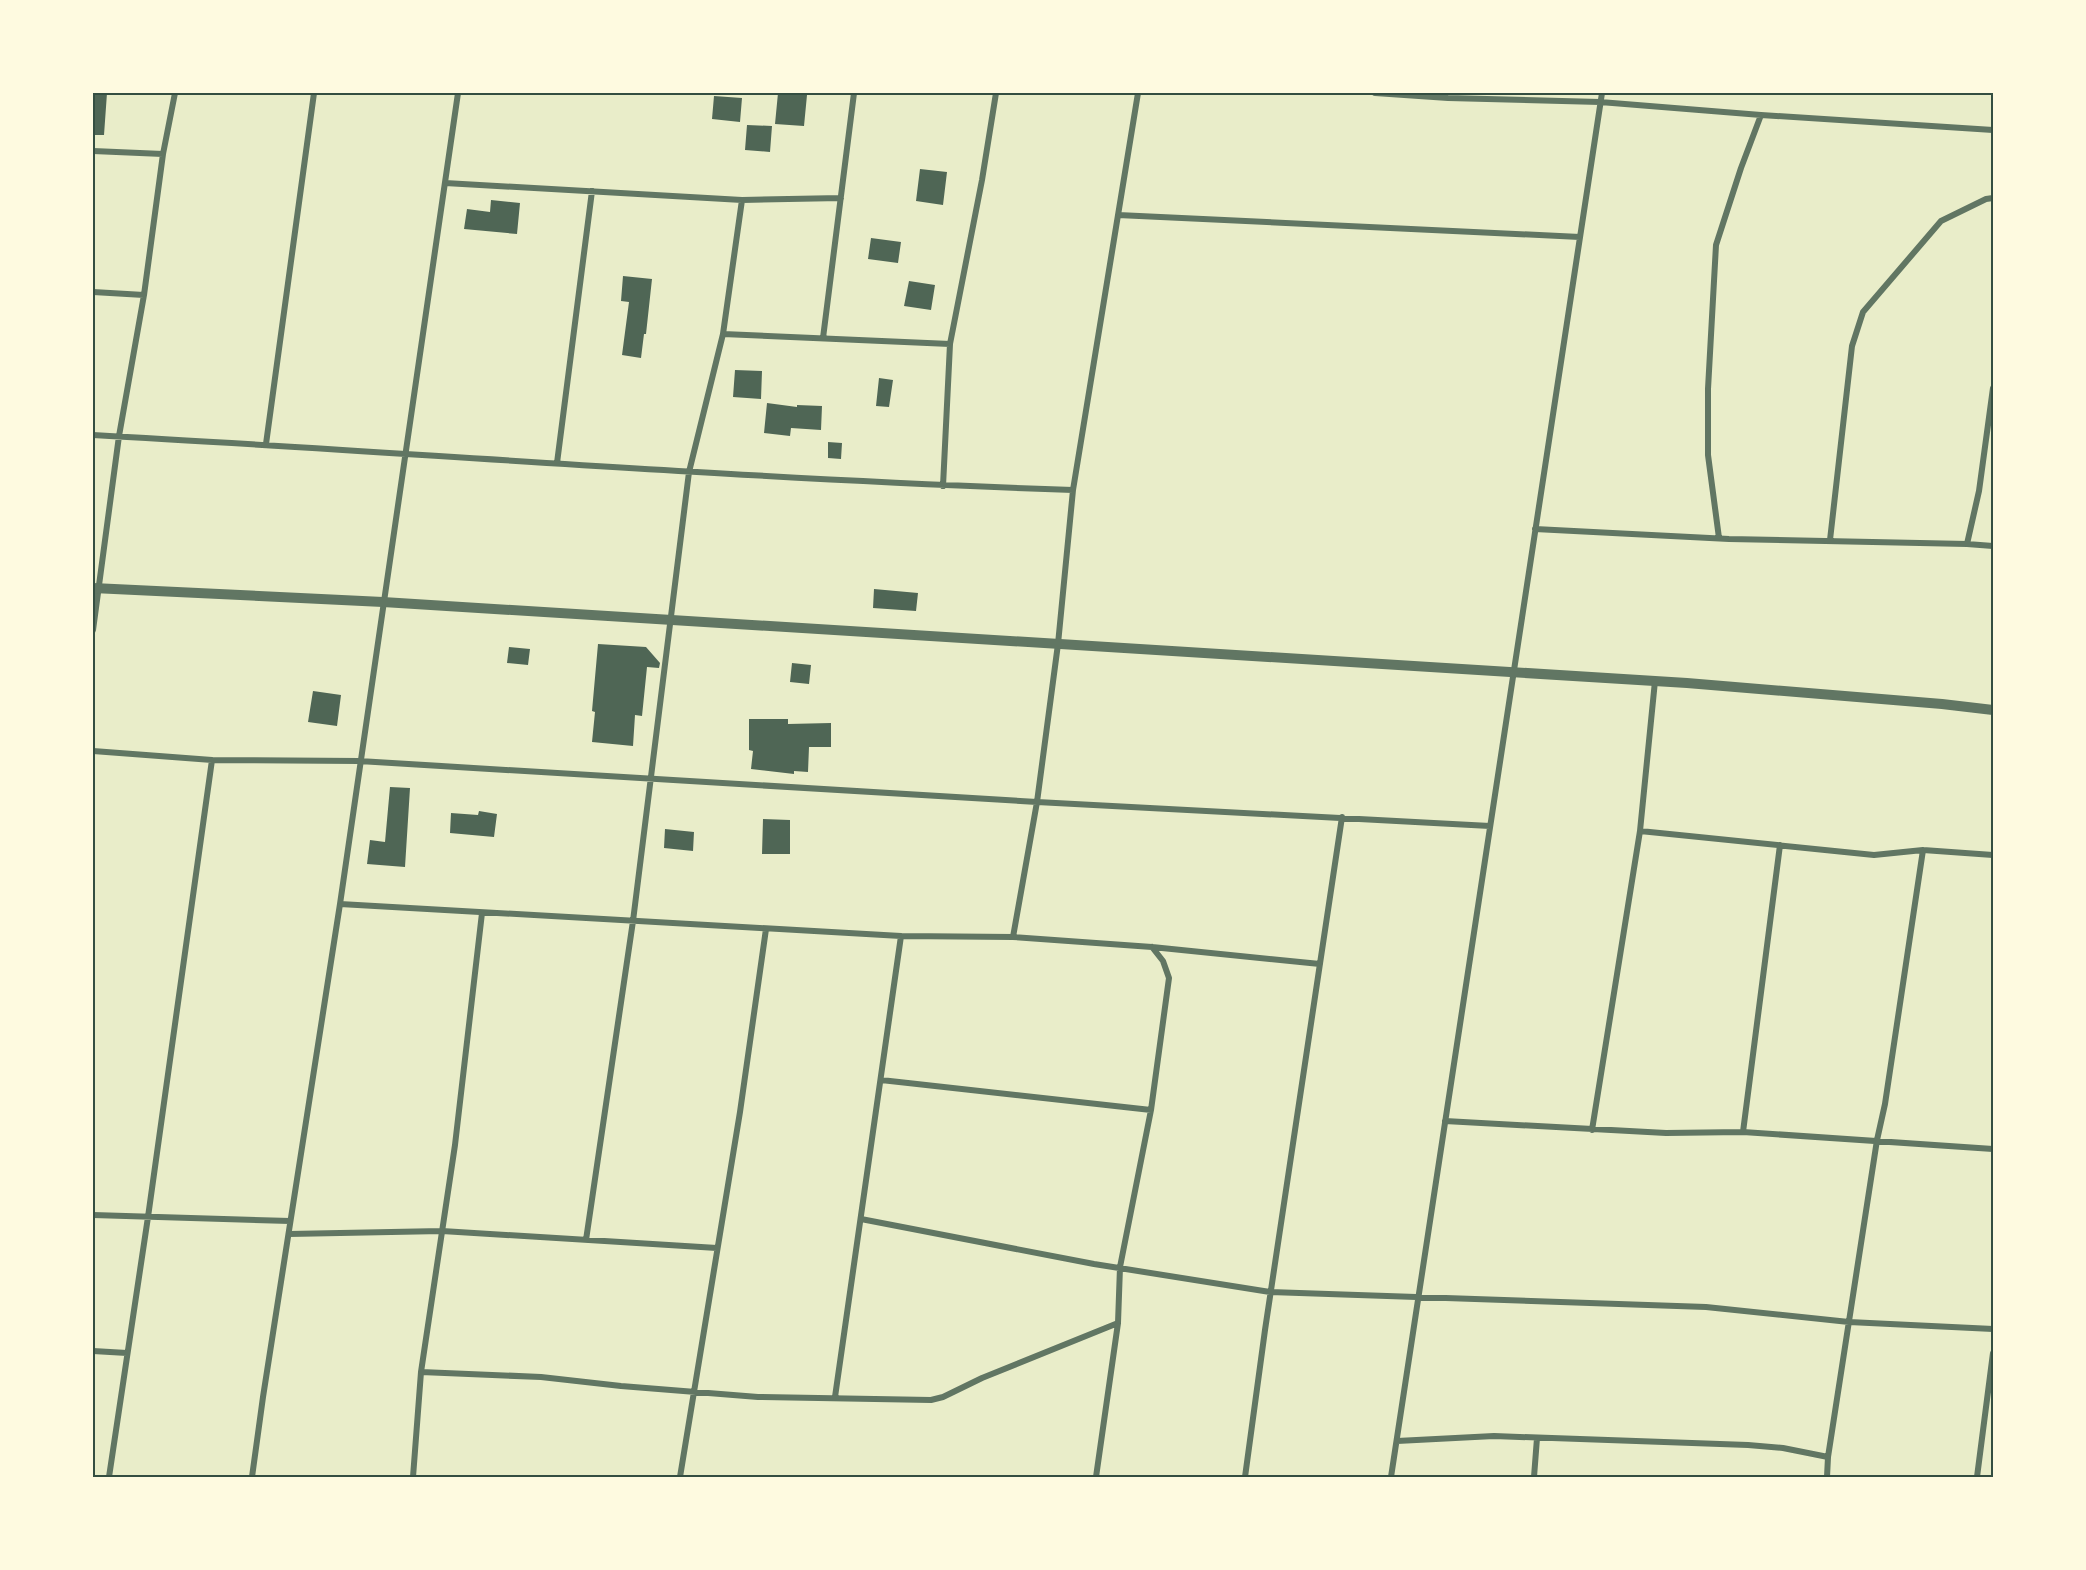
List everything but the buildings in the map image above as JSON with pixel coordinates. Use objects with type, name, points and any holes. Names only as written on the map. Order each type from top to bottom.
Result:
[{"type":"street","points":[[93,630],[95,588],[144,295],[163,154],[175,93]]},
{"type":"street","points":[[266,444],[314,93]]},
{"type":"street","points":[[252,1477],[340,904],[458,93]]},
{"type":"street","points":[[823,338],[854,93]]},
{"type":"street","points":[[943,486],[950,344],[982,180],[996,93]]},
{"type":"street","points":[[1013,937],[1037,802],[1058,644],[1073,490],[1138,93]]},
{"type":"street","points":[[1375,93],[1600,102],[1993,130]]},
{"type":"street","points":[[1391,1477],[1602,93]]},
{"type":"street","points":[[1719,538],[1708,455],[1708,389],[1716,245],[1761,115]]},
{"type":"street","points":[[93,151],[163,154]]},
{"type":"street","points":[[445,183],[742,200],[841,198]]},
{"type":"street","points":[[557,463],[592,191]]},
{"type":"street","points":[[1830,540],[1852,346],[1863,312],[1941,221],[1986,199],[1993,198]]},
{"type":"street","points":[[586,1240],[633,921],[689,472],[723,334],[742,200]]},
{"type":"street","points":[[1118,215],[1580,237]]},
{"type":"street","points":[[93,292],[144,295]]},
{"type":"street","points":[[723,334],[950,344]]},
{"type":"street","points":[[1967,544],[1979,491],[1993,388]]},
{"type":"street","points":[[93,435],[689,472],[943,486],[1073,490]]},
{"type":"street","points":[[1535,529],[1719,538],[1993,546]]},
{"type":"street","points":[[95,588],[383,602],[1655,681],[1993,710]]},
{"type":"street","points":[[1592,1130],[1640,831],[1655,681]]},
{"type":"street","points":[[93,751],[212,760],[359,761],[1037,802],[1490,826]]},
{"type":"street","points":[[109,1477],[212,760]]},
{"type":"street","points":[[1245,1477],[1270,1292],[1342,817]]},
{"type":"street","points":[[1640,831],[1874,855],[1923,850],[1993,855]]},
{"type":"street","points":[[1743,1132],[1780,845]]},
{"type":"street","points":[[1827,1477],[1828,1457],[1923,850]]},
{"type":"street","points":[[340,904],[901,936],[1013,937],[1152,947],[1320,964]]},
{"type":"street","points":[[413,1477],[421,1371],[455,1145],[482,913]]},
{"type":"street","points":[[680,1477],[740,1112],[766,928]]},
{"type":"street","points":[[835,1397],[901,936]]},
{"type":"street","points":[[1096,1477],[1118,1323],[1120,1267],[1151,1110],[1169,978],[1162,961],[1152,947]]},
{"type":"street","points":[[881,1080],[1151,1110]]},
{"type":"street","points":[[1445,1121],[1666,1133],[1743,1132],[1993,1149]]},
{"type":"street","points":[[93,1215],[290,1221]]},
{"type":"street","points":[[861,1219],[1094,1264],[1270,1292],[1706,1307],[1849,1322],[1993,1329]]},
{"type":"street","points":[[288,1234],[442,1231],[717,1248]]},
{"type":"street","points":[[421,1371],[541,1377],[621,1386],[758,1396],[931,1400],[944,1397],[982,1378],[1118,1323]]},
{"type":"street","points":[[93,1352],[127,1353]]},
{"type":"street","points":[[1977,1477],[1993,1353]]},
{"type":"street","points":[[1397,1442],[1494,1436],[1748,1445],[1783,1448],[1828,1457]]},
{"type":"street","points":[[1534,1477],[1537,1438]]}]
